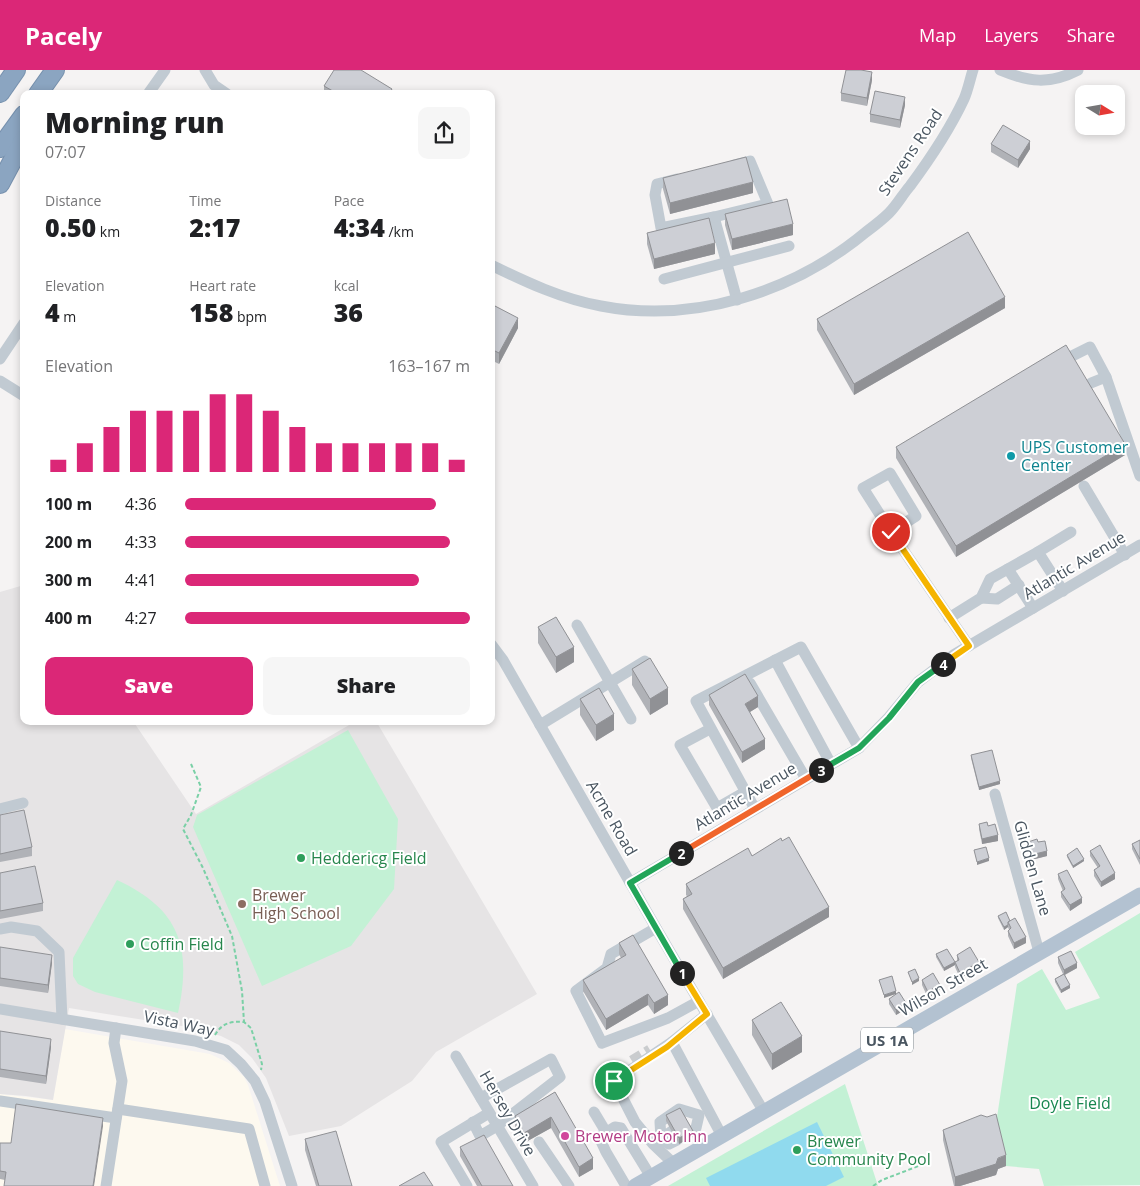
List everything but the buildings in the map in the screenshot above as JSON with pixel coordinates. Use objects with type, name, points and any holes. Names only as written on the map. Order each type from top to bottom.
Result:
[{"type":"highway","points":[[0,94],[16,70]]},
{"type":"highway","points":[[41,90],[55,70]]},
{"type":"highway","points":[[52,90],[64,70]]},
{"type":"highway","points":[[0,148],[20,120]]},
{"type":"highway","points":[[0,184],[20,146]]},
{"type":"main road","name":"Wilson Street","points":[[636,1186],[1140,895]]},
{"type":"street","points":[[151,90],[165,70]]},
{"type":"street","points":[[205,70],[214,85],[221,90]]},
{"type":"street","name":"Stevens Road","points":[[495,266],[521,280],[562,296],[601,306],[636,310],[665,310],[737,300],[785,283],[824,262],[855,241],[890,213],[919,174],[943,136],[964,98],[973,70]]},
{"type":"street","points":[[1000,70],[1018,77],[1039,81],[1064,77],[1078,70]]},
{"type":"street","points":[[685,177],[658,184],[655,195],[661,228],[768,204],[750,161],[722,168]]},
{"type":"street","points":[[714,217],[737,300]]},
{"type":"street","points":[[664,278],[789,246]]},
{"type":"street","points":[[0,359],[20,328]]},
{"type":"street","points":[[1070,356],[1090,347],[1106,377],[1140,476]]},
{"type":"street","points":[[1091,383],[1106,377]]},
{"type":"street","points":[[0,380],[20,393]]},
{"type":"street","points":[[891,532],[916,516],[890,473],[863,488],[891,532],[969,646]]},
{"type":"street","points":[[1084,486],[1125,555]]},
{"type":"street","points":[[949,618],[981,598],[990,579],[1071,532]]},
{"type":"street","name":"Atlantic Avenue","points":[[630,883],[859,748],[889,718],[918,682],[955,654],[1140,545]]},
{"type":"street","points":[[1038,552],[1063,591]]},
{"type":"street","points":[[1008,569],[1033,608]]},
{"type":"street","points":[[981,598],[998,599],[1019,586]]},
{"type":"street","points":[[577,625],[631,719]]},
{"type":"street","points":[[755,809],[696,701],[801,646],[859,748]]},
{"type":"street","name":"Acme Road","points":[[495,649],[503,660],[630,883],[764,1112]]},
{"type":"street","points":[[540,725],[648,660]]},
{"type":"street","points":[[775,660],[831,764]]},
{"type":"street","points":[[746,676],[806,779]]},
{"type":"street","points":[[710,729],[680,745],[717,808],[745,792]]},
{"type":"street","name":"Glidden Lane","points":[[995,794],[1039,952]]},
{"type":"street","points":[[0,808],[23,804]]},
{"type":"street","points":[[0,928],[11,927],[38,931],[59,952],[62,1019]]},
{"type":"street","points":[[656,928],[611,954],[607,968],[576,991],[602,1043],[668,1018],[699,1001]]},
{"type":"street","name":"Vista Way","points":[[0,1009],[195,1041],[226,1050],[241,1064],[257,1085],[265,1102],[292,1186]]},
{"type":"street","points":[[674,1164],[657,1141],[636,1122],[614,1081],[670,1045],[707,1014]]},
{"type":"street","points":[[106,1186],[122,1074],[115,1050],[116,1028]]},
{"type":"street","points":[[650,1050],[661,1044],[670,1045]]},
{"type":"street","points":[[670,1045],[704,1113],[722,1136]]},
{"type":"street","name":"Hersey Drive","points":[[456,1056],[532,1186]]},
{"type":"street","points":[[473,1122],[480,1136],[497,1126],[560,1078],[551,1060],[481,1098]]},
{"type":"street","points":[[619,1078],[620,1068],[632,1061]]},
{"type":"street","points":[[0,1101],[249,1129],[265,1186]]},
{"type":"street","points":[[657,1141],[660,1122],[679,1109],[704,1113]]},
{"type":"street","points":[[467,1186],[441,1142],[489,1112]]},
{"type":"street","points":[[594,1112],[606,1132]]},
{"type":"street","points":[[688,1128],[704,1113]]},
{"type":"street","points":[[626,1186],[599,1137],[615,1127],[621,1128],[650,1177]]},
{"type":"street","points":[[657,1141],[669,1144],[674,1136]]},
{"type":"street","points":[[539,1142],[569,1186]]},
{"type":"path","points":[[192,764],[201,787],[191,815],[183,829],[232,936],[242,991],[244,1022]]},
{"type":"path","points":[[208,1046],[217,1031],[231,1021],[244,1022],[251,1028],[262,1064],[257,1085]]},
{"type":"path","points":[[873,1186],[882,1180],[929,1162]]},
{"type":"shaded area","name":"Brewer High School","points":[[20,586],[20,725],[136,725],[196,814],[349,725],[378,725],[537,994],[436,1052],[412,1081],[341,1126],[289,1136],[266,1078],[252,1058],[239,1045],[221,1036],[188,1027],[69,1008],[53,1100],[0,1094],[0,592]]},
{"type":"shaded area","points":[[65,1029],[210,1054],[229,1063],[244,1077],[248,1085],[280,1186],[0,1186],[0,1094],[53,1100]]},
{"type":"green space","name":"Heddericg Field","points":[[348,730],[398,819],[394,889],[351,946],[262,986],[193,827],[197,815]]},
{"type":"green space","name":"Coffin Field","points":[[117,880],[138,891],[155,904],[168,918],[176,933],[181,950],[183,969],[178,1013],[95,992],[78,984],[73,976],[73,958]]},
{"type":"green space","name":"Doyle Field","points":[[1140,913],[1140,1185],[1044,1186],[1039,1169],[1006,1166],[996,1124],[1017,984],[1042,969],[1066,1010],[1100,998],[1075,952]]},
{"type":"green space","points":[[845,1084],[878,1186],[668,1186]]},
{"type":"water","name":"Brewer Community Pool","points":[[817,1122],[844,1177],[826,1186],[710,1186],[706,1178]]},
{"type":"tunnel","points":[[632,1061],[650,1050]]},
{"type":"place","name":"UPS Customer Center","points":[[1011,456]]},
{"type":"place","name":"Heddericg Field","points":[[301,858]]},
{"type":"place","name":"Brewer High School","points":[[242,904]]},
{"type":"place","name":"Coffin Field","points":[[130,944]]},
{"type":"place","name":"Brewer Motor Inn","points":[[565,1136]]},
{"type":"place","name":"Brewer Community Pool","points":[[797,1150]]},
{"type":"route","points":[[614,1081],[667,1047],[707,1014],[630,883],[859,748],[889,718],[918,682],[955,654],[969,646],[891,532]]}]
